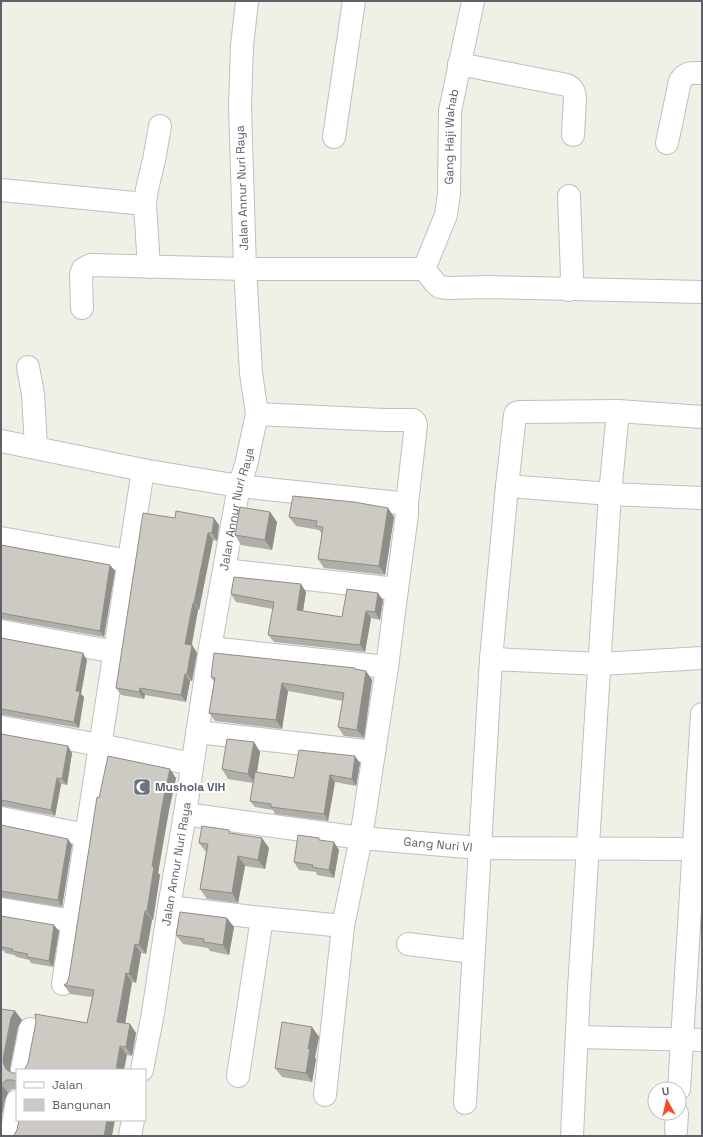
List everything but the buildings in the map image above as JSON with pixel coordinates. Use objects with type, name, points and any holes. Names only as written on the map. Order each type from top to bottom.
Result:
[{"type":"street","name":"Jalan Annur Nuri Raya","points":[[142,1069],[153,1013],[210,648],[240,486],[258,414],[251,373],[245,269],[240,106],[242,46],[247,1]]},
{"type":"street","points":[[334,138],[354,1]]},
{"type":"street","name":"Gang Haji Wahab","points":[[424,269],[446,215],[449,193],[450,111],[473,1]]},
{"type":"street","points":[[459,64],[567,85],[572,88],[575,97],[573,135]]},
{"type":"street","points":[[667,143],[680,81],[685,75],[691,73],[702,73]]},
{"type":"street","points":[[149,267],[145,204],[160,126]]},
{"type":"street","points":[[1,190],[145,204]]},
{"type":"street","points":[[569,196],[572,276],[569,290]]},
{"type":"street","points":[[82,308],[81,274],[83,269],[91,265],[245,269],[424,269],[436,284],[440,287],[448,288],[486,287],[702,292]]},
{"type":"street","points":[[28,367],[33,394],[36,447]]},
{"type":"street","points":[[465,1103],[491,659],[515,415],[516,413],[520,412],[618,411],[702,416]]},
{"type":"street","points":[[572,1136],[610,494],[618,411]]},
{"type":"street","points":[[258,414],[413,420],[416,426],[407,514],[387,667],[361,838],[343,926],[325,1095]]},
{"type":"street","points":[[1,440],[143,470],[240,486],[407,503]]},
{"type":"street","points":[[63,984],[143,470]]},
{"type":"street","points":[[507,486],[610,494],[702,498]]},
{"type":"street","points":[[1,538],[129,561]]},
{"type":"street","points":[[224,570],[397,589]]},
{"type":"street","points":[[1,631],[115,652]]},
{"type":"street","points":[[210,648],[387,667]]},
{"type":"street","points":[[491,659],[600,664],[702,658]]},
{"type":"street","points":[[681,1081],[692,1040],[702,714]]},
{"type":"street","points":[[1,727],[192,764]]},
{"type":"street","points":[[197,732],[374,752]]},
{"type":"street","name":"Gang Nuri VI","points":[[185,814],[361,838],[479,848],[698,849]]},
{"type":"street","points":[[1,818],[86,834]]},
{"type":"street","points":[[169,907],[343,926]]},
{"type":"street","points":[[1,909],[73,921]]},
{"type":"street","points":[[238,1076],[262,918]]},
{"type":"street","points":[[408,944],[473,952]]},
{"type":"street","points":[[22,1069],[30,1029]]},
{"type":"street","points":[[577,1037],[692,1040]]},
{"type":"street","points":[[11,1136],[16,1107]]},
{"type":"street","points":[[130,1136],[133,1121]]},
{"type":"place","name":"Mushola VIH","points":[[142,787]]}]
